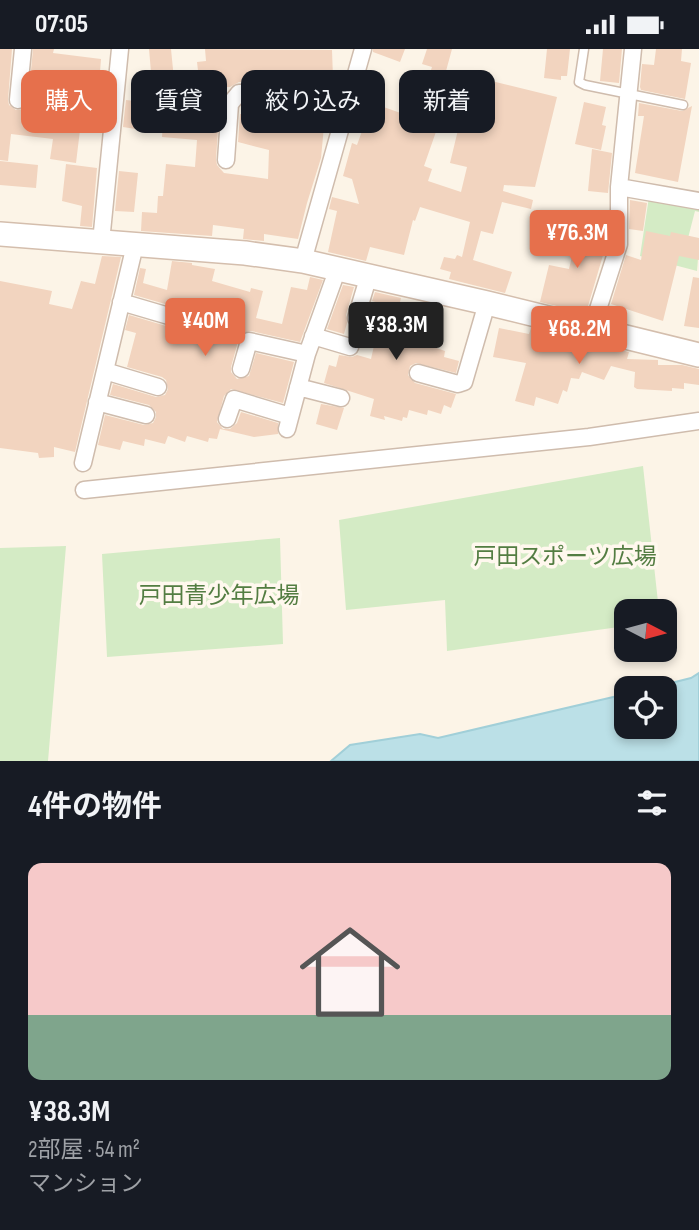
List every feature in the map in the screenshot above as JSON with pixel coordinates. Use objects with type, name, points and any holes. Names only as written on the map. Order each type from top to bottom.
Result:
[{"type":"street","points":[[18,100],[23,49]]},
{"type":"street","points":[[101,242],[120,49]]},
{"type":"street","points":[[357,70],[363,49]]},
{"type":"street","points":[[592,328],[619,244],[619,187],[634,49]]},
{"type":"street","points":[[226,160],[230,104],[241,93]]},
{"type":"street","points":[[303,261],[339,133]]},
{"type":"street","points":[[619,187],[699,201]]},
{"type":"street","points":[[0,234],[244,253],[303,261],[699,355]]},
{"type":"street","points":[[83,463],[135,245]]},
{"type":"street","points":[[227,419],[234,399],[288,423],[307,354],[338,268]]},
{"type":"street","points":[[356,319],[369,275]]},
{"type":"street","points":[[121,302],[185,325]]},
{"type":"street","points":[[418,373],[458,384],[464,381],[487,303]]},
{"type":"street","points":[[313,336],[351,347]]},
{"type":"street","points":[[239,360],[248,341],[307,354]]},
{"type":"street","points":[[105,371],[158,387]]},
{"type":"street","points":[[298,387],[341,398]]},
{"type":"street","points":[[97,402],[146,415]]},
{"type":"street","points":[[84,490],[564,440],[699,421]]},
{"type":"lane","points":[[584,49],[579,82],[682,105]]},
{"type":"green space","points":[[649,197],[699,205],[699,212],[695,211],[687,242],[699,246],[697,271],[640,256]]},
{"type":"green space","name":"戸田スポーツ広場","points":[[643,466],[658,599],[614,599],[614,628],[447,651],[445,600],[346,610],[339,520]]},
{"type":"green space","name":"戸田青少年広場","points":[[280,538],[283,644],[107,657],[102,554]]},
{"type":"green space","points":[[66,546],[48,761],[0,761],[0,548]]},
{"type":"water","points":[[699,673],[699,761],[331,761],[350,745],[420,734],[438,738],[614,697],[614,739],[677,739],[677,682]]},
{"type":"building","points":[[0,49],[12,49],[8,100],[9,105],[16,110],[21,109],[21,133],[80,133],[76,163],[50,159],[53,139],[11,134],[8,161],[0,160]]},
{"type":"building","points":[[33,49],[54,49],[53,53],[101,59],[100,70],[31,70]]},
{"type":"building","points":[[149,49],[171,49],[173,70],[151,70]]},
{"type":"building","points":[[205,49],[332,50],[333,70],[241,70],[241,82],[227,87],[227,70],[198,70],[197,62],[206,61]]},
{"type":"building","points":[[373,49],[405,49],[400,62],[373,52]]},
{"type":"building","points":[[427,49],[452,49],[446,70],[431,70],[432,67],[422,64]]},
{"type":"building","points":[[547,49],[570,49],[567,76],[561,76],[561,80],[544,78]]},
{"type":"building","points":[[603,49],[622,49],[619,83],[600,81]]},
{"type":"building","points":[[656,49],[682,49],[681,61],[691,63],[685,99],[641,90],[642,64],[654,65]]},
{"type":"building","points":[[495,82],[557,97],[535,187],[504,185],[503,191],[533,200],[531,209],[502,202],[493,234],[481,231],[473,260],[512,272],[505,293],[449,279],[451,272],[440,269],[444,257],[462,257],[470,222],[420,207],[415,221],[413,220],[404,255],[370,247],[366,261],[328,252],[337,211],[329,209],[332,197],[359,204],[352,179],[343,176],[352,143],[357,145],[361,133],[385,133],[385,108],[399,112],[399,133],[436,133],[424,166],[432,169],[428,181],[461,192],[467,167],[450,163],[457,133],[495,133]]},
{"type":"building","points":[[126,100],[131,101],[131,128],[123,127]]},
{"type":"building","points":[[584,102],[606,107],[602,125],[606,126],[601,150],[575,144]]},
{"type":"building","points":[[639,103],[682,111],[692,106],[678,182],[635,173],[644,116],[638,116]]},
{"type":"building","points":[[240,114],[241,133],[323,133],[321,158],[298,239],[264,234],[264,241],[243,239],[244,229],[213,225],[212,236],[141,231],[142,212],[157,213],[158,196],[163,196],[166,164],[195,167],[197,140],[162,137],[162,133],[218,133],[216,159],[217,165],[224,173],[268,179],[269,150],[238,142]]},
{"type":"building","points":[[592,149],[612,153],[608,193],[588,191]]},
{"type":"building","points":[[0,161],[38,165],[36,188],[0,185]]},
{"type":"building","points":[[66,164],[97,168],[92,227],[80,226],[82,206],[62,201]]},
{"type":"building","points":[[119,171],[138,173],[134,212],[115,211]]},
{"type":"building","points":[[630,200],[647,203],[643,231],[629,229]]},
{"type":"building","points":[[582,214],[605,221],[599,243],[606,245],[586,313],[540,302],[549,265],[569,269]]},
{"type":"building","points":[[646,231],[670,236],[671,232],[699,238],[699,260],[679,256],[663,321],[611,304],[626,255],[641,260]]},
{"type":"building","points":[[102,256],[121,257],[75,452],[54,447],[54,457],[39,458],[38,453],[0,448],[0,281],[52,291],[49,304],[72,309],[81,281],[95,284]]},
{"type":"building","points":[[172,261],[215,269],[212,281],[250,292],[251,288],[263,291],[256,318],[282,324],[291,287],[307,290],[310,277],[323,280],[300,342],[251,331],[242,333],[239,338],[231,367],[231,372],[237,379],[249,376],[256,353],[294,362],[283,403],[231,389],[224,396],[217,422],[223,429],[230,429],[237,423],[241,412],[278,423],[278,434],[254,437],[220,429],[217,439],[209,438],[208,442],[187,436],[185,442],[168,436],[165,444],[145,439],[144,446],[123,441],[120,450],[98,445],[105,415],[144,425],[153,423],[156,417],[156,412],[149,405],[110,395],[113,384],[156,397],[165,395],[168,389],[166,380],[162,377],[127,367],[136,333],[125,330],[129,315],[193,334],[199,334],[206,328],[206,321],[200,314],[134,295],[140,268],[146,269],[143,283],[167,290]]},
{"type":"building","points":[[693,277],[699,278],[699,328],[684,326]]},
{"type":"building","points":[[343,285],[354,287],[344,334],[327,329]]},
{"type":"building","points":[[375,292],[401,298],[400,302],[441,314],[431,346],[445,351],[444,357],[459,361],[456,373],[416,363],[410,366],[408,375],[415,383],[456,394],[451,408],[444,405],[441,414],[428,410],[427,415],[409,410],[407,418],[403,417],[402,421],[384,416],[385,420],[370,416],[374,399],[324,383],[329,365],[336,367],[339,355],[357,355],[371,359],[376,337],[370,335],[379,303],[372,301]]},
{"type":"building","points":[[499,328],[529,334],[531,328],[550,333],[549,338],[586,351],[589,342],[629,352],[627,359],[658,360],[658,365],[682,365],[699,369],[699,385],[684,383],[684,389],[672,388],[672,391],[637,389],[634,387],[635,372],[611,366],[604,380],[582,372],[579,379],[571,378],[567,392],[563,390],[558,404],[536,397],[534,406],[515,401],[526,363],[493,357]]},
{"type":"building","points":[[321,404],[344,408],[337,430],[316,424]]}]
